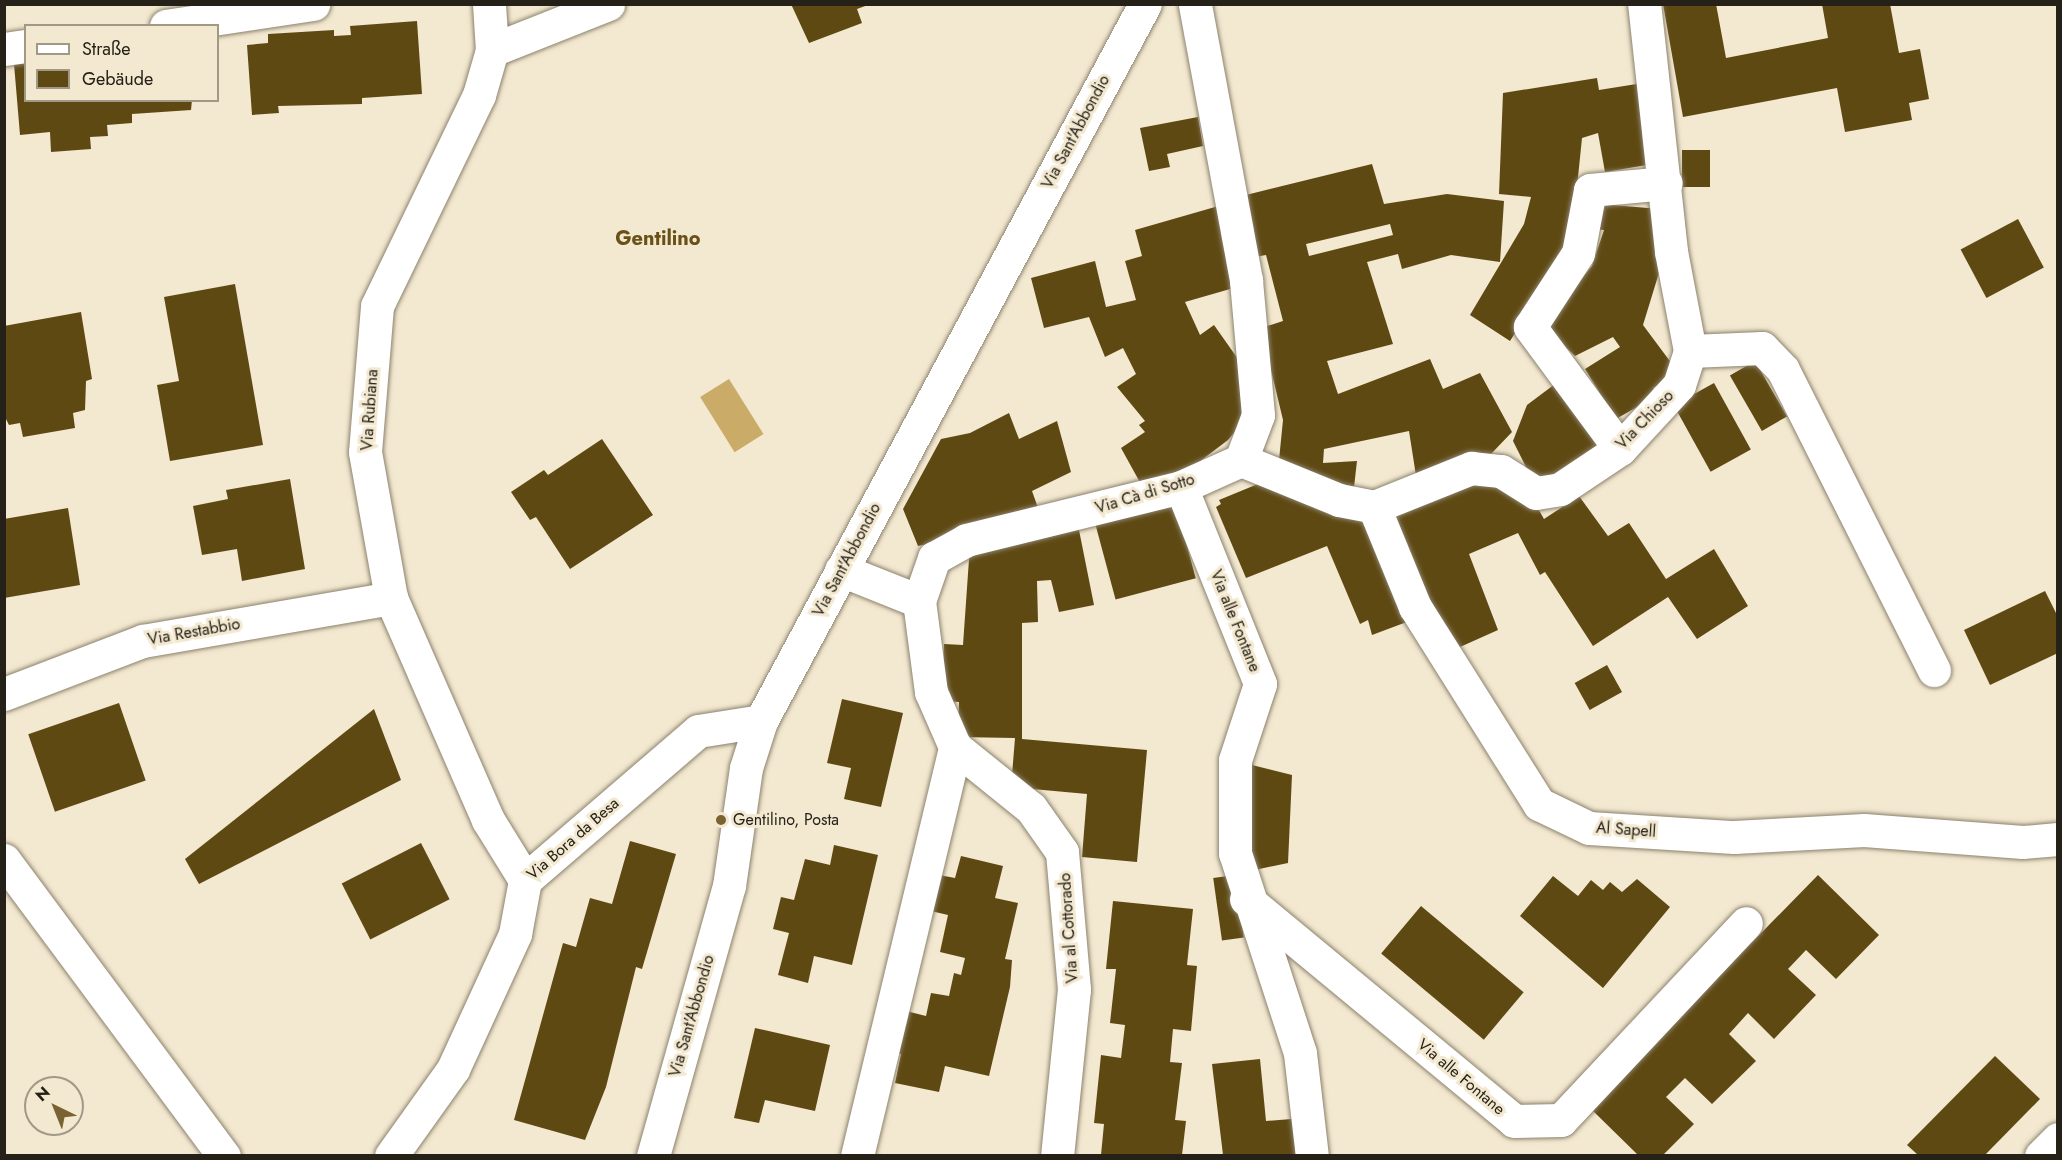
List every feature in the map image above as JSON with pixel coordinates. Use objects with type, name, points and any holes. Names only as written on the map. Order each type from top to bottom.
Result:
[{"type":"street","points":[[179,24],[313,4]]},
{"type":"street","name":"Via Rubiana","points":[[489,4],[492,50],[478,95],[377,306],[365,452],[392,598],[488,820],[525,880]]},
{"type":"street","points":[[492,50],[608,4]]},
{"type":"street","name":"Via Sant'Abbondio","points":[[653,1155],[729,886],[746,768],[761,721],[1145,4]]},
{"type":"street","points":[[1195,4],[1246,280],[1258,415],[1241,460],[1339,500],[1374,507]]},
{"type":"street","points":[[1644,4],[1666,183],[1671,251],[1690,351],[1762,348],[1783,370],[1934,670]]},
{"type":"street","points":[[4,49],[24,46]]},
{"type":"street","points":[[1620,448],[1530,327],[1578,253],[1590,190],[1666,183]]},
{"type":"street","name":"Via Chioso","points":[[1374,507],[1471,468],[1501,471],[1536,493],[1560,489],[1620,448],[1679,385],[1690,351]]},
{"type":"street","name":"Via Cà di Sotto","points":[[919,601],[934,558],[966,540],[1181,487],[1241,460]]},
{"type":"street","name":"Via alle Fontane","points":[[1181,487],[1260,684],[1235,760],[1235,853],[1246,898],[1300,1053],[1312,1155]]},
{"type":"street","name":"Al Sapell","points":[[1374,507],[1415,607],[1539,804],[1589,828],[1734,837],[1864,830],[2024,842],[2058,839]]},
{"type":"street","points":[[841,570],[919,601]]},
{"type":"street","name":"Via Restabbio","points":[[4,694],[143,640],[392,598]]},
{"type":"street","name":"Via al Cottorado","points":[[919,601],[931,692],[955,747],[1031,808],[1062,852],[1074,989],[1057,1155]]},
{"type":"street","name":"Via Bora da Besa","points":[[391,1155],[453,1069],[515,934],[525,880],[698,731],[761,721]]},
{"type":"street","points":[[857,1155],[955,747]]},
{"type":"street","points":[[4,860],[224,1155]]},
{"type":"street","name":"Via alle Fontane","points":[[1246,898],[1514,1121],[1562,1120],[1746,924]]},
{"type":"street","points":[[2041,1155],[2058,1139]]},
{"type":"shaded area","points":[[729,379],[763,434],[735,452],[700,397]]},
{"type":"building","points":[[791,4],[868,5],[857,9],[862,23],[809,43]]},
{"type":"building","points":[[1663,4],[1716,4],[1726,58],[1828,38],[1822,4],[1890,4],[1899,53],[1920,49],[1929,99],[1909,103],[1912,120],[1845,132],[1837,88],[1683,117]]},
{"type":"building","points":[[417,21],[422,94],[362,98],[362,104],[278,106],[279,113],[252,115],[247,45],[268,43],[268,34],[334,30],[334,36],[351,35],[350,26]]},
{"type":"building","points":[[24,63],[24,102],[192,102],[191,110],[132,114],[132,123],[107,125],[108,136],[90,137],[91,149],[51,152],[50,132],[20,135],[14,64]]},
{"type":"building","points":[[1597,78],[1599,90],[1643,83],[1647,165],[1605,172],[1598,133],[1582,138],[1571,246],[1510,341],[1470,315],[1524,224],[1531,197],[1499,194],[1503,93]]},
{"type":"building","points":[[1198,117],[1203,146],[1167,154],[1170,167],[1149,171],[1140,128]]},
{"type":"building","points":[[1682,150],[1710,150],[1710,187],[1682,187]]},
{"type":"building","points":[[1372,164],[1384,204],[1447,194],[1504,201],[1500,262],[1451,255],[1402,269],[1398,254],[1367,262],[1393,344],[1327,361],[1338,394],[1430,359],[1443,389],[1480,373],[1512,432],[1491,454],[1417,482],[1409,431],[1324,449],[1323,463],[1357,461],[1353,496],[1278,470],[1283,420],[1261,328],[1283,321],[1266,255],[1249,258],[1242,196]],"holes":[[[1390,224],[1393,235],[1309,256],[1306,244]]]},
{"type":"building","points":[[1600,204],[1660,209],[1666,250],[1643,325],[1678,372],[1653,388],[1658,395],[1616,419],[1585,369],[1620,347],[1613,337],[1575,356],[1543,325],[1592,266],[1604,230],[1594,229]]},
{"type":"building","points":[[1222,205],[1244,285],[1185,302],[1200,335],[1214,325],[1238,359],[1245,420],[1228,440],[1191,468],[1142,486],[1121,448],[1145,432],[1139,425],[1145,421],[1117,387],[1136,374],[1123,348],[1105,357],[1089,317],[1044,328],[1031,278],[1095,261],[1106,307],[1136,300],[1125,261],[1142,256],[1135,230]]},
{"type":"building","points":[[2018,219],[2044,268],[1986,298],[1961,250]]},
{"type":"building","points":[[235,284],[263,445],[170,461],[157,385],[179,381],[164,297]]},
{"type":"building","points":[[81,312],[92,379],[86,381],[85,410],[73,413],[75,428],[23,437],[20,423],[9,425],[4,415],[4,326]]},
{"type":"building","points":[[1755,361],[1787,416],[1762,431],[1730,376]]},
{"type":"building","points":[[1714,383],[1751,449],[1711,472],[1674,405]]},
{"type":"building","points":[[1555,384],[1605,449],[1535,485],[1513,441],[1527,405]]},
{"type":"building","points":[[1009,413],[1019,439],[1057,421],[1071,472],[1032,491],[1042,519],[918,546],[903,509],[941,439],[970,433]]},
{"type":"building","points":[[602,439],[653,515],[570,569],[536,517],[530,520],[511,492],[544,470],[548,475]]},
{"type":"building","points":[[1478,474],[1532,498],[1544,519],[1579,496],[1608,536],[1629,523],[1666,579],[1714,549],[1748,606],[1697,639],[1668,597],[1593,646],[1545,572],[1540,575],[1518,533],[1469,554],[1498,630],[1451,651],[1383,512]]},
{"type":"building","points":[[290,479],[305,569],[242,581],[237,549],[202,555],[193,506],[228,499],[226,490]]},
{"type":"building","points":[[1270,479],[1366,516],[1412,620],[1372,635],[1368,620],[1360,624],[1327,546],[1246,578],[1216,507],[1221,504],[1219,500]]},
{"type":"building","points":[[1174,497],[1196,578],[1116,600],[1094,518]]},
{"type":"building","points":[[68,508],[80,585],[4,598],[4,519]]},
{"type":"building","points":[[1078,525],[1094,605],[1059,612],[1051,580],[1037,581],[1038,622],[1022,623],[1022,739],[1147,750],[1137,862],[1082,857],[1087,794],[1011,787],[1015,738],[958,737],[959,702],[942,701],[944,644],[963,645],[970,545]]},
{"type":"building","points":[[2045,591],[2058,617],[2058,653],[1990,685],[1964,630]]},
{"type":"building","points":[[1607,665],[1622,692],[1590,710],[1575,683]]},
{"type":"building","points":[[842,699],[903,713],[881,807],[844,799],[851,768],[827,763]]},
{"type":"building","points":[[119,703],[146,781],[55,812],[28,734]]},
{"type":"building","points":[[374,709],[401,780],[199,884],[185,859]]},
{"type":"building","points":[[1248,764],[1292,775],[1288,863],[1250,871]]},
{"type":"building","points":[[630,841],[676,854],[642,969],[636,967],[606,1087],[585,1140],[514,1120],[563,943],[576,947],[590,898],[612,904]]},
{"type":"building","points":[[421,843],[450,899],[370,940],[342,883]]},
{"type":"building","points":[[834,845],[878,855],[852,965],[814,956],[808,983],[778,975],[789,933],[773,929],[781,897],[794,900],[805,859],[830,865]]},
{"type":"building","points":[[961,856],[1003,866],[995,898],[1018,903],[1005,959],[1012,960],[1010,987],[989,1076],[945,1066],[939,1092],[895,1083],[901,1054],[897,1053],[906,1011],[926,1016],[931,993],[949,996],[954,973],[961,975],[965,958],[940,952],[948,915],[931,911],[939,875],[955,878]]},
{"type":"building","points":[[1235,875],[1244,937],[1222,940],[1213,878]]},
{"type":"building","points":[[1818,875],[1879,935],[1836,979],[1806,950],[1788,969],[1816,995],[1774,1039],[1748,1013],[1729,1034],[1756,1061],[1712,1104],[1685,1078],[1666,1097],[1694,1124],[1663,1155],[1638,1155],[1590,1108]]},
{"type":"building","points":[[1553,876],[1578,896],[1591,880],[1603,890],[1610,882],[1622,892],[1637,879],[1670,907],[1603,988],[1520,916]]},
{"type":"building","points":[[1113,901],[1193,909],[1187,965],[1197,966],[1191,1031],[1173,1029],[1170,1062],[1182,1063],[1175,1120],[1186,1121],[1182,1155],[1101,1155],[1104,1124],[1094,1123],[1101,1055],[1121,1058],[1125,1025],[1110,1023],[1116,969],[1106,969]]},
{"type":"building","points":[[1421,906],[1524,992],[1484,1040],[1381,953]]},
{"type":"building","points":[[755,1028],[830,1045],[815,1111],[765,1100],[759,1123],[734,1118]]},
{"type":"building","points":[[1995,1056],[2040,1099],[1985,1155],[1918,1155],[1907,1145]]},
{"type":"building","points":[[1260,1059],[1266,1121],[1304,1118],[1308,1155],[1223,1155],[1212,1064]]},
{"type":"place","name":"Gentilino, Posta","points":[[721,820]]},
{"type":"district","name":"Gentilino","points":[[658,238]]}]
